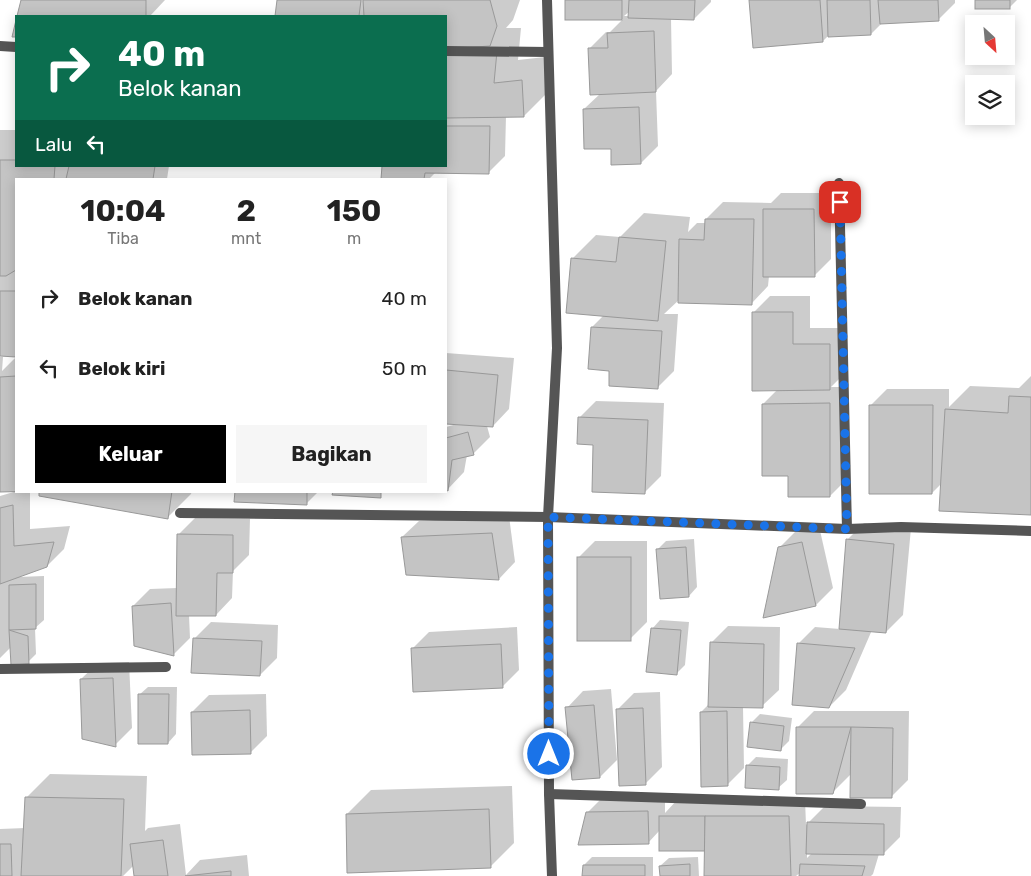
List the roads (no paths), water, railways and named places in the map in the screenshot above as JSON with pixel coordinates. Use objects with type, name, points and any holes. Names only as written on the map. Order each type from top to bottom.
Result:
[{"type":"street","points":[[548,0],[557,348],[548,517],[549,794],[552,876]]},
{"type":"street","points":[[0,46],[15,47]]},
{"type":"street","points":[[447,51],[548,52]]},
{"type":"street","points":[[839,183],[847,529]]},
{"type":"street","points":[[180,513],[548,517],[847,529],[910,527],[1031,531]]},
{"type":"street","points":[[0,669],[166,667]]},
{"type":"street","points":[[549,794],[861,804]]}]
